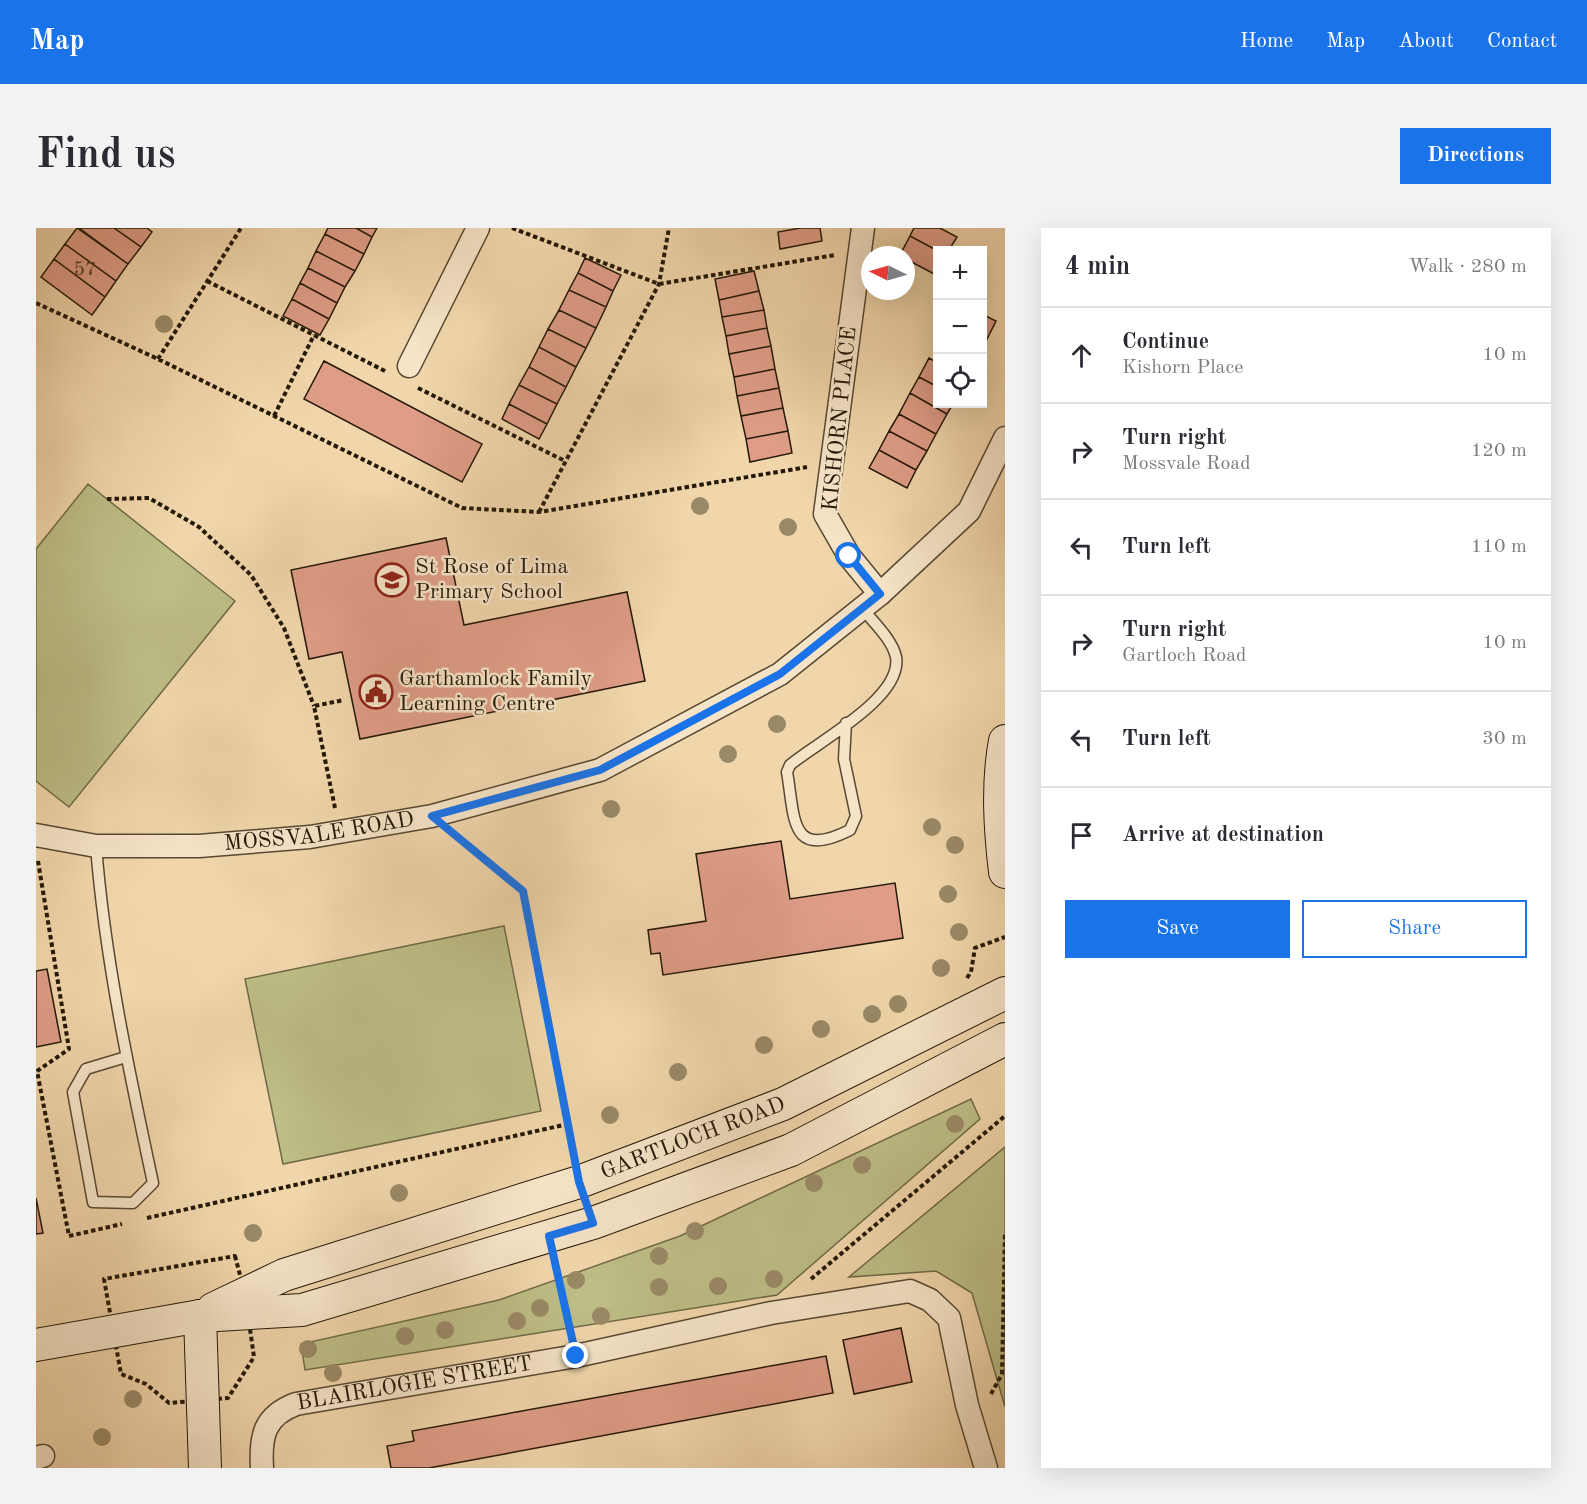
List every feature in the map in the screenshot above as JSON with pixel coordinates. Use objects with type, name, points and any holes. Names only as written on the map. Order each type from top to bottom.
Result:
[{"type":"main road","points":[[1005,741],[1000,768],[1001,844],[1005,872]]},
{"type":"main road","name":"GARTLOCH ROAD","points":[[200,1316],[284,1275],[579,1182],[783,1104],[1005,993]]},
{"type":"main road","name":"GARTLOCH ROAD","points":[[200,1316],[302,1310],[549,1236],[791,1150],[1005,1039]]},
{"type":"main road","points":[[36,1345],[200,1316],[205,1468]]},
{"type":"street","points":[[409,366],[478,228]]},
{"type":"street","name":"KISHORN PLACE","points":[[863,228],[825,514],[849,556],[880,594]]},
{"type":"street","name":"MOSSVALE ROAD","points":[[36,835],[96,846],[199,846],[340,832],[432,816],[600,770],[780,674],[880,594],[969,512],[1005,438]]},
{"type":"street","name":"BLAIRLOGIE STREET","points":[[262,1468],[264,1435],[270,1419],[281,1410],[296,1404],[576,1356],[771,1313],[910,1291],[930,1300],[949,1318],[974,1427]]},
{"type":"street","points":[[974,1427],[986,1468]]},
{"type":"lane","points":[[846,723],[844,759],[856,816],[850,830],[825,840],[811,841],[803,838],[798,830],[788,772],[790,765],[846,723],[870,707],[892,681],[896,667],[892,645],[862,608]]},
{"type":"lane","points":[[96,846],[101,915],[126,1058],[153,1183],[133,1203],[93,1202],[73,1092],[86,1069],[126,1058]]},
{"type":"path","points":[[158,359],[241,228]]},
{"type":"path","points":[[512,228],[659,284],[859,251]]},
{"type":"path","points":[[539,512],[659,284],[669,228]]},
{"type":"path","points":[[36,303],[158,359],[462,508],[539,512],[832,463]]},
{"type":"path","points":[[274,416],[314,335]]},
{"type":"path","points":[[107,498],[149,498],[199,527],[251,575],[284,628],[314,706],[340,832]]},
{"type":"path","points":[[314,706],[344,700]]},
{"type":"path","points":[[432,816],[523,891],[579,1182]]},
{"type":"path","points":[[38,860],[69,1049],[37,1071],[69,1236],[127,1223]]},
{"type":"path","points":[[807,1282],[1005,1116]]},
{"type":"path","points":[[139,1220],[568,1124]]},
{"type":"path","points":[[974,1427],[1002,1374],[1005,1234]]},
{"type":"path","points":[[549,1236],[576,1356]]},
{"type":"green space","points":[[88,484],[235,601],[69,807],[36,781],[36,549]]},
{"type":"green space","points":[[504,926],[541,1111],[283,1164],[245,979]]},
{"type":"green space","points":[[971,1099],[980,1119],[777,1295],[305,1370],[301,1344],[499,1300],[680,1236]]},
{"type":"green space","points":[[1005,1147],[1005,1407],[972,1293],[936,1271],[849,1277]]},
{"type":"building","points":[[77,228],[128,264],[116,281],[65,244]]},
{"type":"building","points":[[79,228],[114,228],[141,247],[128,264]]},
{"type":"building","points":[[114,228],[147,228],[152,232],[141,247]]},
{"type":"building","points":[[328,228],[356,228],[372,237],[364,254],[325,234]]},
{"type":"building","points":[[356,228],[377,228],[372,237]]},
{"type":"building","points":[[800,228],[820,228],[822,241],[780,249],[778,232]]},
{"type":"building","points":[[914,228],[940,228],[957,237],[951,246],[933,246],[933,248],[910,236]]},
{"type":"building","points":[[325,234],[364,254],[355,271],[316,251]]},
{"type":"building","points":[[910,236],[933,248],[933,273],[915,264],[915,246],[905,246]]},
{"type":"building","points":[[65,244],[116,281],[105,297],[54,259]]},
{"type":"building","points":[[316,251],[355,271],[345,287],[308,268]]},
{"type":"building","points":[[585,258],[621,275],[613,291],[578,273]]},
{"type":"building","points":[[54,259],[105,297],[92,315],[41,277]]},
{"type":"building","points":[[308,268],[345,287],[337,303],[300,283]]},
{"type":"building","points":[[754,271],[759,291],[719,300],[715,279]]},
{"type":"building","points":[[578,273],[613,291],[606,307],[569,290]]},
{"type":"building","points":[[300,283],[337,303],[329,319],[292,299]]},
{"type":"building","points":[[569,290],[606,307],[596,328],[559,310]]},
{"type":"building","points":[[759,291],[764,310],[722,317],[719,300]]},
{"type":"building","points":[[292,299],[329,319],[320,335],[283,316]]},
{"type":"building","points":[[559,310],[596,328],[586,348],[548,329]]},
{"type":"building","points":[[764,310],[767,328],[726,336],[722,317]]},
{"type":"building","points":[[987,316],[996,321],[987,339]]},
{"type":"building","points":[[767,328],[771,346],[729,354],[726,336]]},
{"type":"building","points":[[548,329],[586,348],[576,367],[539,347]]},
{"type":"building","points":[[771,346],[775,369],[734,377],[729,354]]},
{"type":"building","points":[[539,347],[576,367],[566,387],[529,367]]},
{"type":"building","points":[[929,358],[933,360],[933,384],[919,377]]},
{"type":"building","points":[[324,361],[482,444],[462,482],[304,399]]},
{"type":"building","points":[[529,367],[566,387],[557,404],[519,385]]},
{"type":"building","points":[[775,369],[779,388],[737,396],[734,377]]},
{"type":"building","points":[[919,377],[933,384],[933,406],[910,393]]},
{"type":"building","points":[[519,385],[557,404],[547,424],[509,404]]},
{"type":"building","points":[[779,388],[783,408],[741,416],[737,396]]},
{"type":"building","points":[[910,393],[947,414],[936,434],[899,414]]},
{"type":"building","points":[[509,404],[547,424],[539,439],[502,419]]},
{"type":"building","points":[[783,408],[788,431],[746,439],[741,416]]},
{"type":"building","points":[[936,408],[951,408],[947,414]]},
{"type":"building","points":[[899,414],[936,434],[927,451],[889,431]]},
{"type":"building","points":[[788,431],[792,453],[750,462],[746,439]]},
{"type":"building","points":[[889,431],[927,451],[916,470],[879,450]]},
{"type":"building","points":[[879,450],[916,470],[907,488],[869,468]]},
{"type":"building","points":[[446,538],[464,625],[627,592],[645,681],[360,739],[342,652],[309,659],[291,570]]},
{"type":"building","points":[[781,841],[790,899],[895,883],[903,938],[663,975],[660,953],[651,954],[648,930],[706,921],[696,854]]},
{"type":"building","points":[[47,969],[61,1042],[36,1047],[36,971]]},
{"type":"building","points":[[36,1198],[43,1233],[36,1234]]},
{"type":"building","points":[[901,1328],[912,1382],[854,1394],[843,1340]]},
{"type":"building","points":[[826,1356],[833,1393],[429,1468],[391,1468],[387,1446],[414,1441],[412,1431]]},
{"type":"place","name":"St Rose of Lima Primary School","points":[[392,580]]},
{"type":"place","name":"Garthamlock Family Learning Centre","points":[[376,692]]},
{"type":"route","points":[[576,1356],[549,1236],[593,1223],[579,1182],[523,891],[432,816],[600,770],[780,674],[880,594],[849,556]]}]
